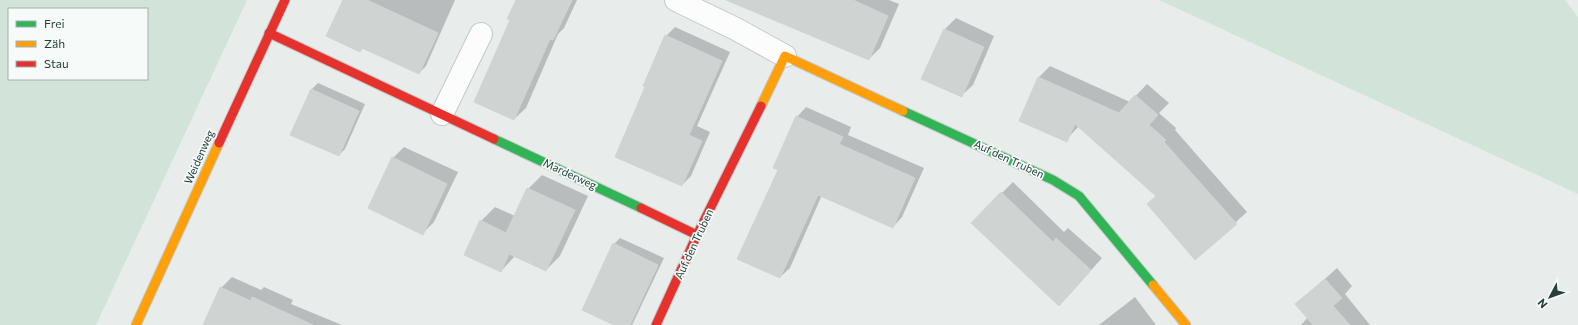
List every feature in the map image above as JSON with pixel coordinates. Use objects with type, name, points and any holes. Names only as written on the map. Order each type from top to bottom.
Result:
[{"type":"street","name":"Weidenweg","points":[[136,325],[285,0]]},
{"type":"street","name":"Auf den Truben","points":[[676,0],[736,29],[785,56],[1053,180],[1079,196],[1103,223],[1186,325]]},
{"type":"street","name":"Marderweg","points":[[269,33],[697,235]]},
{"type":"street","points":[[442,114],[481,34]]},
{"type":"street","name":"Auf den Truben","points":[[656,325],[697,235],[785,56]]},
{"type":"green space","points":[[0,0],[247,0],[96,325],[0,325]]},
{"type":"green space","points":[[1159,0],[1565,0],[1578,17],[1578,194]]},
{"type":"building","points":[[343,0],[367,0],[438,33],[419,74],[362,48],[360,52],[326,36]]},
{"type":"building","points":[[516,0],[572,0],[553,40],[550,39],[514,120],[474,102],[510,20],[507,19]]},
{"type":"building","points":[[726,0],[853,0],[888,16],[869,60]]},
{"type":"building","points":[[944,29],[984,47],[962,97],[921,79]]},
{"type":"building","points":[[665,35],[722,61],[689,135],[702,141],[682,186],[615,157],[645,87],[643,86]]},
{"type":"building","points":[[1038,77],[1119,113],[1135,95],[1158,115],[1149,125],[1166,140],[1164,142],[1237,224],[1195,260],[1147,204],[1156,196],[1075,124],[1067,142],[1019,121]]},
{"type":"building","points":[[311,89],[359,111],[339,156],[290,135]]},
{"type":"building","points":[[796,116],[843,137],[839,144],[915,178],[893,228],[818,195],[780,278],[737,259],[778,170],[773,168]]},
{"type":"building","points":[[392,157],[447,184],[423,235],[368,208]]},
{"type":"building","points":[[527,188],[575,210],[546,271],[509,254],[501,272],[464,255],[480,220],[506,233]]},
{"type":"building","points":[[1001,192],[1053,242],[1056,238],[1091,270],[1059,306],[971,223]]},
{"type":"building","points":[[613,243],[658,265],[630,325],[614,325],[582,310]]},
{"type":"building","points":[[1325,279],[1342,298],[1333,306],[1350,325],[1313,325],[1295,304]]},
{"type":"building","points":[[220,287],[251,301],[252,297],[313,325],[203,325]]},
{"type":"traffic: fast","points":[[903,111],[1053,180],[1079,196],[1153,285]]},
{"type":"traffic: fast","points":[[494,139],[641,208]]},
{"type":"traffic: slow","points":[[761,106],[785,56],[903,111]]},
{"type":"traffic: slow","points":[[136,325],[219,143]]},
{"type":"traffic: slow","points":[[1153,285],[1186,325]]},
{"type":"traffic: jam","points":[[219,143],[285,0]]},
{"type":"traffic: jam","points":[[269,33],[494,139]]},
{"type":"traffic: jam","points":[[656,325],[697,235],[761,106]]},
{"type":"traffic: jam","points":[[641,208],[697,235]]}]
